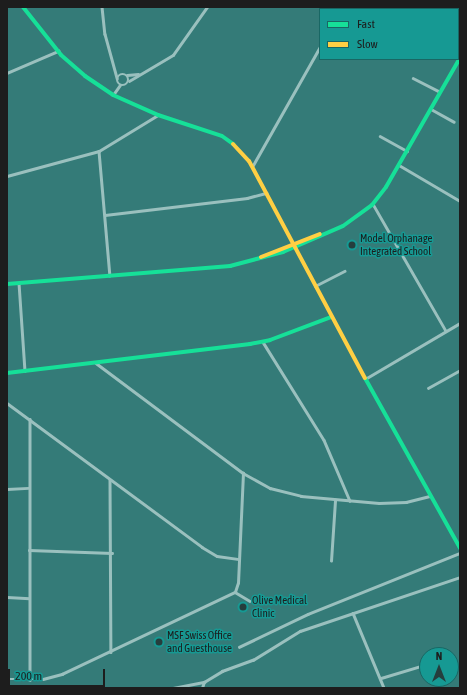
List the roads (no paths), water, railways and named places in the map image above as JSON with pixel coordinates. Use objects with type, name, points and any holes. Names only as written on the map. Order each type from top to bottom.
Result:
[{"type":"street","points":[[23,7],[58,51],[85,76],[113,95],[158,115],[229,140],[239,148],[266,193],[316,286],[331,318],[460,548]]},
{"type":"street","points":[[102,7],[105,34],[116,67],[117,78],[120,85]]},
{"type":"street","points":[[120,85],[126,86],[129,81],[173,54],[189,36],[207,7]]},
{"type":"street","points":[[252,168],[319,49]]},
{"type":"street","points":[[7,73],[58,51]]},
{"type":"street","points":[[7,284],[217,267],[258,259],[295,246],[343,226],[362,213],[373,203],[399,165],[459,60]]},
{"type":"street","points":[[116,67],[129,81]]},
{"type":"street","points":[[117,78],[124,75],[140,74]]},
{"type":"street","points":[[413,78],[441,92]]},
{"type":"street","points":[[113,95],[120,85]]},
{"type":"street","points":[[430,109],[454,122]]},
{"type":"street","points":[[7,176],[76,160],[99,151],[158,115]]},
{"type":"street","points":[[380,136],[407,151]]},
{"type":"street","points":[[99,151],[110,276]]},
{"type":"street","points":[[399,165],[460,201]]},
{"type":"street","points":[[105,215],[247,198],[266,193]]},
{"type":"street","points":[[373,203],[446,331]]},
{"type":"street","points":[[316,286],[344,271]]},
{"type":"street","points":[[19,283],[25,371]]},
{"type":"street","points":[[7,373],[263,342],[331,318]]},
{"type":"street","points":[[365,379],[460,323]]},
{"type":"street","points":[[263,342],[324,440],[350,501]]},
{"type":"street","points":[[96,363],[243,473],[270,488],[301,496],[350,501],[406,502],[430,496]]},
{"type":"street","points":[[428,388],[460,370]]},
{"type":"street","points":[[7,403],[202,547],[217,556],[239,559]]},
{"type":"street","points":[[30,419],[28,488],[30,680]]},
{"type":"street","points":[[7,679],[30,680],[62,674],[235,592],[238,583],[243,473]]},
{"type":"street","points":[[110,479],[112,553],[111,652]]},
{"type":"street","points":[[7,488],[28,488]]},
{"type":"street","points":[[331,562],[335,500]]},
{"type":"street","points":[[29,550],[112,553]]},
{"type":"street","points":[[239,647],[308,614],[460,553]]},
{"type":"street","points":[[173,688],[204,682],[222,671],[253,660],[292,635],[460,577]]},
{"type":"street","points":[[235,592],[250,601]]},
{"type":"street","points":[[7,597],[29,598]]},
{"type":"street","points":[[354,613],[384,688]]},
{"type":"street","points":[[380,678],[419,666]]},
{"type":"street","points":[[202,688],[204,682]]},
{"type":"place","name":"Model Orphanage Integrated School","points":[[352,245]]},
{"type":"place","name":"Olive Medical Clinic","points":[[243,607]]},
{"type":"place","name":"MSF Swiss Office and Guesthouse","points":[[159,642]]}]
